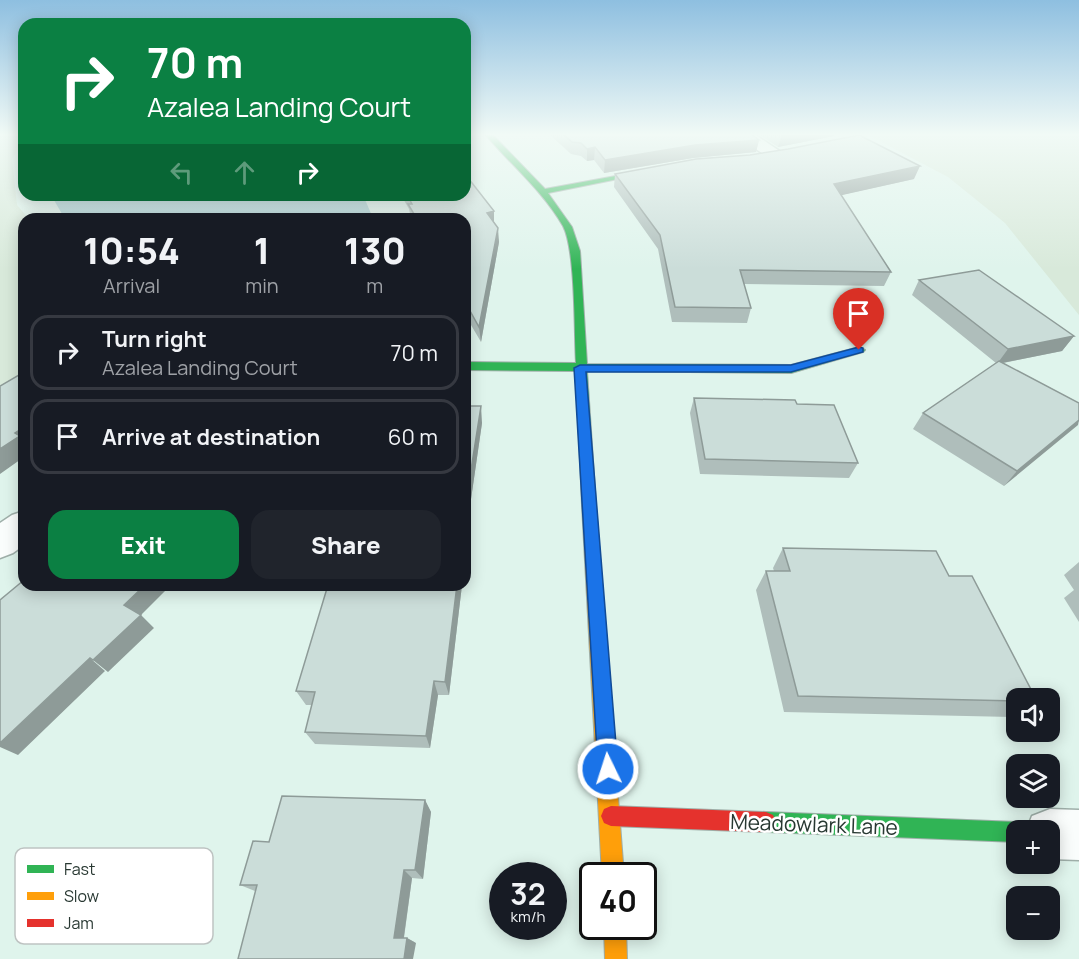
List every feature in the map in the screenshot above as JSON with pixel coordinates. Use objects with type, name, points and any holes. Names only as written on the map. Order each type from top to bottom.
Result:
[{"type":"street","points":[[531,179],[568,227],[575,251],[580,368],[613,862]]},
{"type":"street","points":[[543,192],[613,179]]},
{"type":"street","points":[[471,366],[791,369],[859,350]]},
{"type":"street","points":[[0,543],[18,530]]},
{"type":"street","name":"Meadowlark Lane","points":[[611,816],[1006,832]]},
{"type":"street","points":[[1060,834],[1079,835]]},
{"type":"street","points":[[615,940],[616,959]]},
{"type":"green space","points":[[0,179],[14,179],[17,205],[24,213],[18,213],[18,383],[0,392]]},
{"type":"green space","points":[[950,179],[1079,179],[1079,315],[1005,223]]},
{"type":"water","points":[[54,201],[366,201],[371,213],[62,213]]},
{"type":"building","points":[[619,179],[859,179],[834,184],[891,272],[740,270],[751,308],[675,307],[660,235]]},
{"type":"building","points":[[471,182],[494,211],[487,213],[498,228],[479,327],[471,313],[471,213],[413,213],[408,204],[412,204],[410,201],[471,201]]},
{"type":"building","points":[[979,270],[1074,336],[1008,349],[919,280]]},
{"type":"building","points":[[999,361],[1079,403],[1079,420],[1017,471],[923,413]]},
{"type":"building","points":[[18,376],[18,431],[15,433],[18,437],[0,449],[0,386]]},
{"type":"building","points":[[694,398],[795,400],[797,404],[834,405],[858,463],[705,459]]},
{"type":"building","points":[[471,406],[481,406],[471,470]]},
{"type":"building","points":[[783,548],[936,551],[949,576],[972,576],[1030,688],[1006,688],[1006,701],[798,696],[766,571],[790,571]]},
{"type":"building","points":[[18,585],[18,591],[139,591],[124,605],[141,615],[93,660],[90,658],[0,743],[0,600]]},
{"type":"building","points":[[326,591],[456,591],[445,682],[434,681],[426,736],[305,732],[315,692],[296,691]]},
{"type":"building","points":[[282,796],[425,800],[415,870],[404,870],[394,938],[407,938],[404,959],[238,959],[257,885],[240,885],[253,841],[269,842]]},
{"type":"traffic: fast","points":[[530,179],[568,227],[575,251],[589,505]]},
{"type":"traffic: fast","points":[[543,192],[613,179]]},
{"type":"traffic: fast","points":[[471,366],[791,369],[859,350]]},
{"type":"traffic: fast","points":[[766,822],[1006,832]]},
{"type":"traffic: slow","points":[[589,505],[612,862]]},
{"type":"traffic: slow","points":[[615,940],[616,959]]},
{"type":"traffic: jam","points":[[611,816],[766,822]]},
{"type":"route","points":[[608,769],[580,368],[791,369],[859,350]]}]
